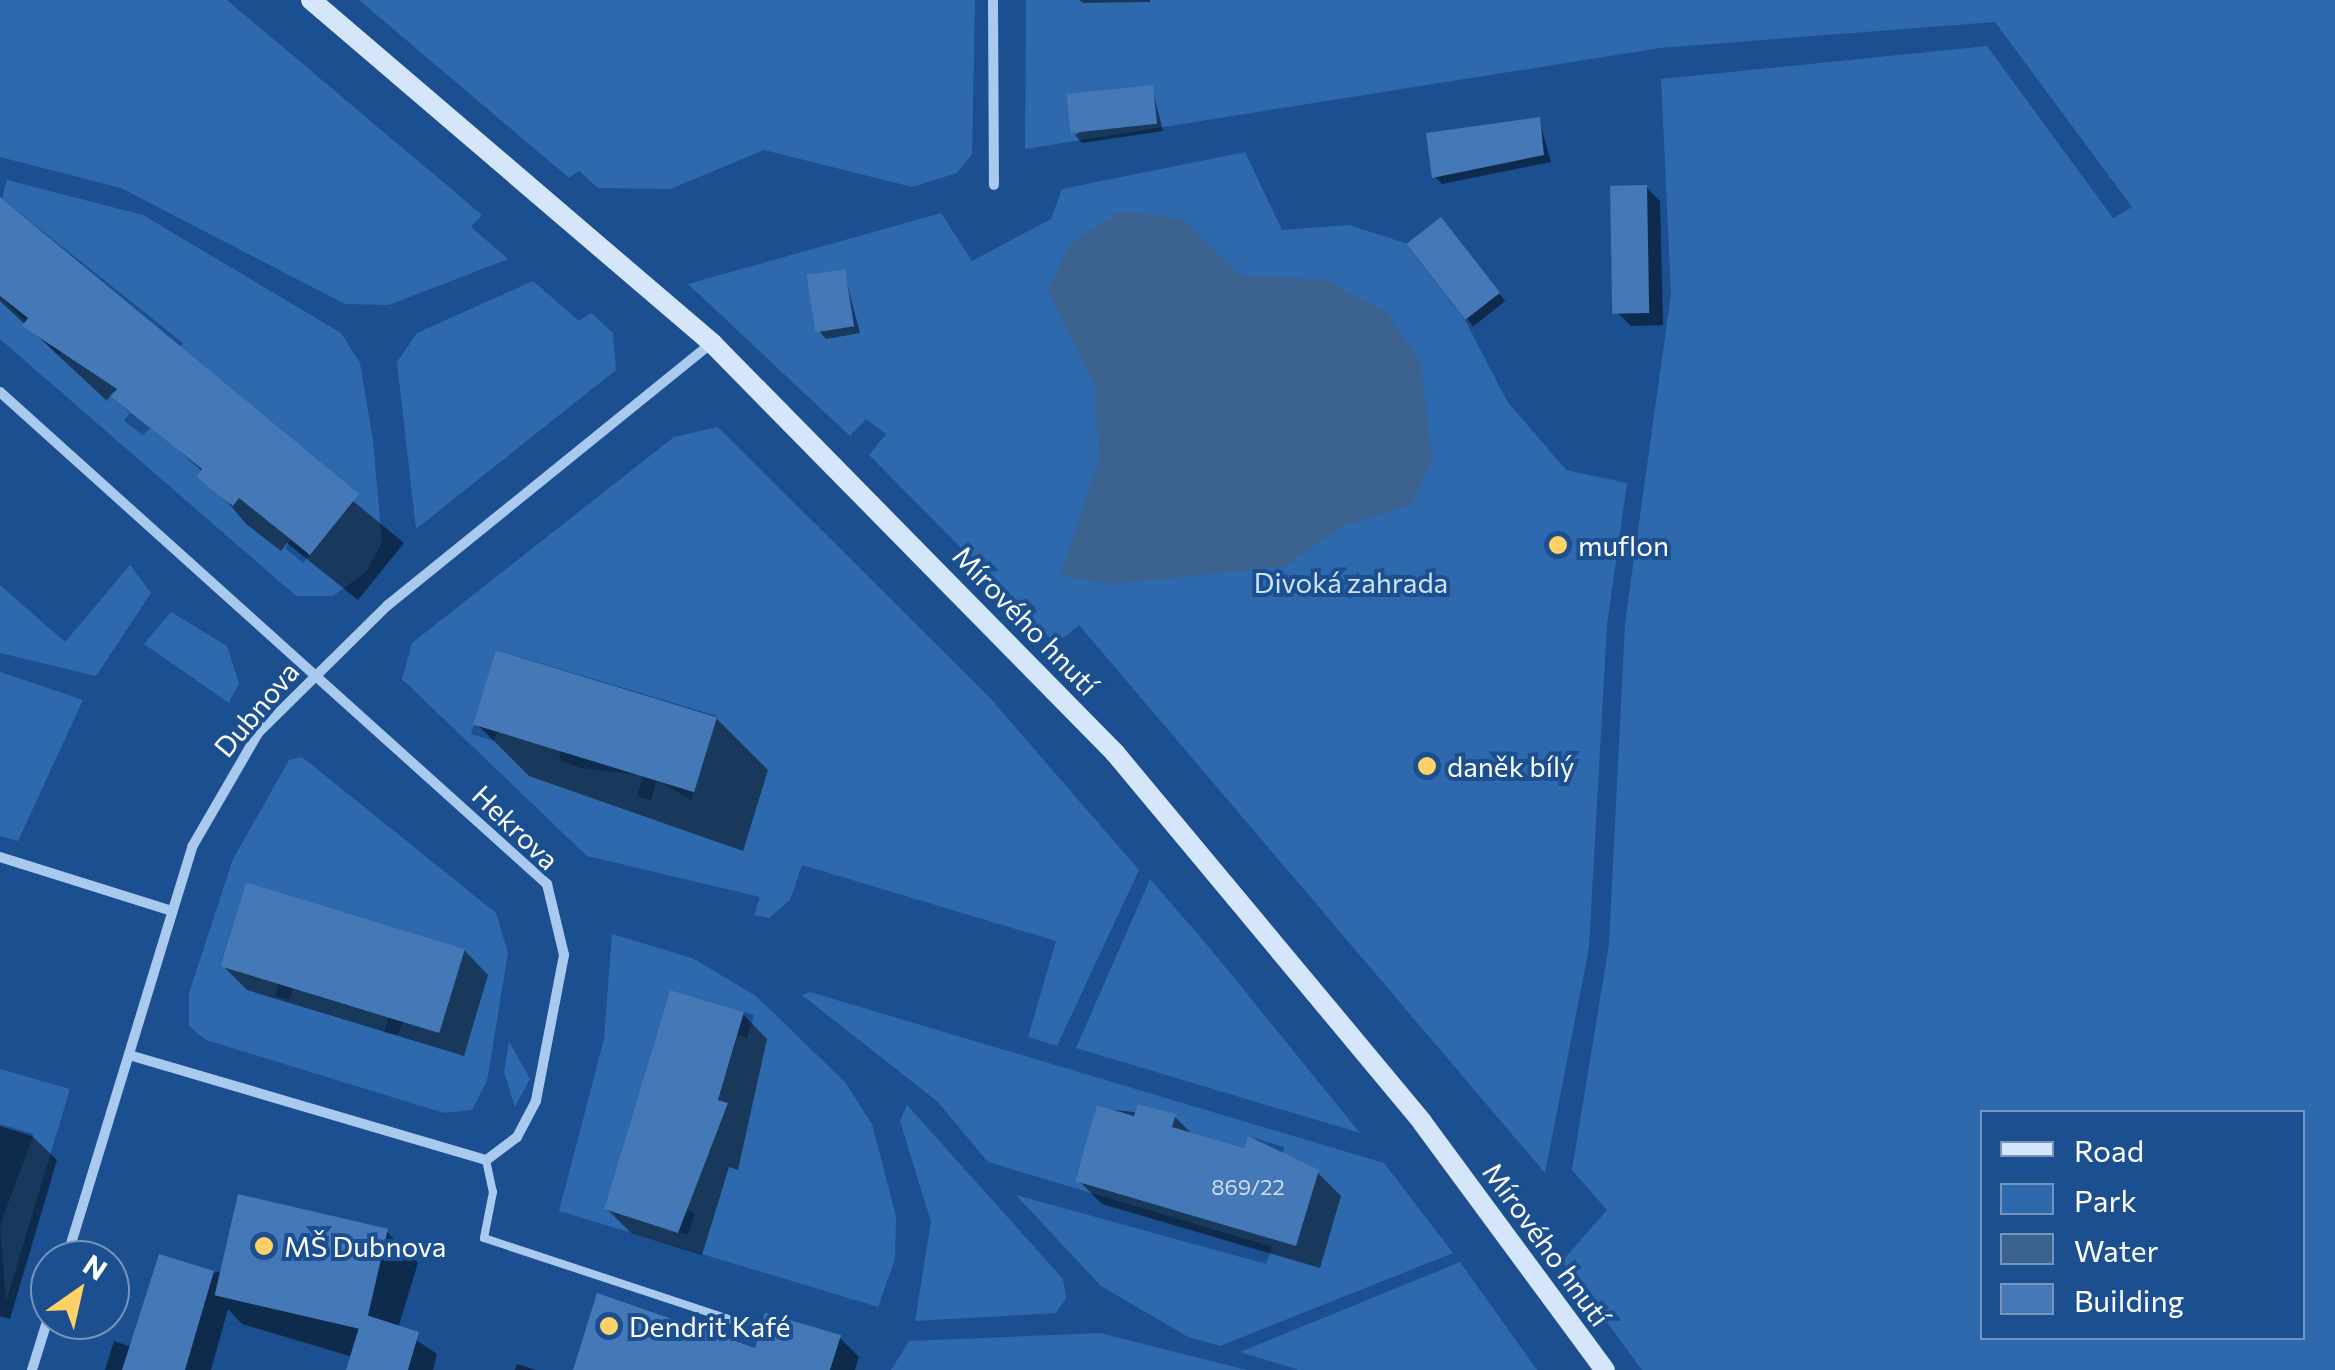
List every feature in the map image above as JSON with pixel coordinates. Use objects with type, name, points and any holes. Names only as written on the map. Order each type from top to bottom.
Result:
[{"type":"main road","name":"Mírového hnutí","points":[[311,0],[533,181],[712,343],[1115,753],[1422,1122],[1604,1370]]},
{"type":"street","points":[[994,0],[994,185]]},
{"type":"street","name":"Dubnova","points":[[72,1240],[169,910],[223,785],[316,671],[712,343]]},
{"type":"street","name":"Hekrova","points":[[0,392],[316,671],[547,884],[564,954],[536,1101],[517,1137],[486,1160]]},
{"type":"street","points":[[0,857],[169,910]]},
{"type":"street","points":[[129,1056],[486,1160]]},
{"type":"street","points":[[32,1370],[41,1340]]},
{"type":"lane","points":[[486,1160],[493,1192],[484,1238],[732,1320]]},
{"type":"green space","points":[[0,0],[227,0],[482,215],[471,227],[508,259],[389,305],[345,304],[121,188],[0,157]]},
{"type":"green space","points":[[359,0],[975,0],[972,154],[957,173],[912,187],[764,150],[670,189],[598,188],[579,171],[569,178]]},
{"type":"green space","points":[[1026,0],[2335,0],[2335,1370],[1642,1370],[1562,1261],[1607,1210],[1572,1170],[1609,944],[1625,623],[1671,294],[1661,79],[1987,46],[2113,218],[2132,207],[1995,22],[1660,48],[1025,149]]},
{"type":"green space","name":"Divoká zahrada","points":[[1245,152],[1282,230],[1349,225],[1405,243],[1465,320],[1507,401],[1566,470],[1627,483],[1607,625],[1589,948],[1545,1173],[1079,625],[1056,644],[869,455],[886,434],[866,419],[850,436],[688,284],[941,213],[972,261],[1051,219],[1062,189]],"holes":[[[844,269],[854,326],[817,332],[807,276]]]},
{"type":"green space","points":[[7,180],[143,215],[341,333],[360,363],[373,440],[382,542],[366,572],[333,596],[296,596],[0,339],[0,296],[58,355],[65,347],[117,389],[111,397],[130,413],[124,421],[143,435],[150,428],[202,469],[196,478],[232,506],[239,498],[291,540],[285,548],[303,563],[358,494],[177,351],[183,343],[5,201],[0,206]]},
{"type":"green space","points":[[533,281],[579,321],[591,313],[613,333],[616,370],[416,529],[397,362],[417,333]]},
{"type":"green space","points":[[718,427],[990,698],[1139,870],[1057,1046],[1028,1037],[1056,941],[802,865],[790,900],[769,918],[754,915],[760,897],[587,856],[402,679],[412,643],[674,437]],"holes":[[[497,650],[717,716],[691,800],[657,780],[651,800],[637,796],[643,775],[581,768],[559,760],[561,751],[497,732],[494,741],[471,734]]]},
{"type":"green space","points":[[130,565],[151,593],[96,676],[0,653],[0,585],[65,642]]},
{"type":"green space","points":[[171,612],[227,646],[239,683],[229,703],[144,644]]},
{"type":"green space","points":[[0,672],[83,700],[18,841],[0,836]]},
{"type":"green space","points":[[302,757],[496,913],[508,953],[487,1081],[472,1110],[444,1113],[206,1040],[189,1026],[189,993],[233,859],[289,760]],"holes":[[[246,882],[465,949],[439,1033],[406,1012],[398,1035],[384,1032],[391,1007],[355,997],[351,1007],[308,993],[297,979],[289,1000],[275,996],[282,974],[220,966]]]},
{"type":"green space","points":[[1150,879],[1209,947],[1360,1133],[1076,1048]]},
{"type":"green space","points":[[612,934],[692,958],[756,996],[845,1082],[872,1124],[896,1216],[895,1259],[878,1307],[559,1211],[604,1039]],"holes":[[[670,990],[754,1015],[747,1038],[738,1035],[718,1100],[728,1104],[685,1209],[695,1213],[688,1235],[604,1209]]]},
{"type":"green space","points":[[810,992],[1384,1163],[1453,1253],[1220,1346],[1188,1337],[1101,1286],[1016,1195],[1266,1264],[1272,1247],[988,1162],[938,1102],[802,995]],"holes":[[[1139,1104],[1175,1114],[1172,1127],[1244,1148],[1248,1136],[1284,1147],[1281,1159],[1223,1224],[1075,1180],[1098,1105],[1135,1116]]]},
{"type":"green space","points":[[509,1041],[530,1079],[515,1107],[504,1072]]},
{"type":"green space","points":[[0,1069],[70,1089],[6,1302],[0,1225],[34,1134],[0,1124]]},
{"type":"green space","points":[[907,1105],[1063,1279],[1066,1298],[1056,1313],[915,1321],[931,1222],[900,1121]]},
{"type":"green space","points":[[1460,1262],[1537,1370],[1299,1370],[1240,1352]]},
{"type":"green space","points":[[1100,1333],[1247,1370],[891,1370],[909,1341]]},
{"type":"water","points":[[1121,211],[1181,219],[1241,275],[1326,280],[1386,312],[1421,363],[1432,459],[1411,505],[1342,526],[1285,567],[1112,584],[1061,576],[1099,458],[1095,386],[1048,290],[1070,244]]},
{"type":"building","points":[[1153,85],[1157,124],[1071,133],[1066,94]]},
{"type":"building","points":[[1540,117],[1544,155],[1432,178],[1426,133]]},
{"type":"building","points":[[1647,185],[1649,313],[1612,314],[1610,186]]},
{"type":"building","points":[[0,197],[359,494],[310,555],[239,498],[233,506],[214,492],[196,477],[202,469],[111,397],[117,389],[22,326],[28,318],[0,296]]},
{"type":"building","points":[[1441,217],[1500,293],[1465,320],[1406,244]]},
{"type":"building","points":[[845,269],[854,326],[816,332],[806,275]]},
{"type":"building","points":[[496,650],[717,718],[694,792],[473,725]]},
{"type":"building","points":[[246,882],[465,949],[439,1033],[220,966]]},
{"type":"building","points":[[670,990],[744,1012],[718,1100],[728,1103],[678,1233],[604,1209]]},
{"type":"building","points":[[1138,1104],[1176,1114],[1172,1127],[1244,1148],[1248,1136],[1319,1170],[1296,1246],[1075,1181],[1097,1105],[1134,1116]]},
{"type":"building","points":[[238,1194],[388,1229],[365,1330],[215,1295]]},
{"type":"building","points":[[159,1254],[214,1271],[185,1370],[122,1370]]},
{"type":"building","points":[[597,1293],[755,1348],[765,1313],[841,1335],[830,1370],[573,1370]]},
{"type":"building","points":[[363,1314],[419,1332],[408,1370],[346,1370]]},
{"type":"place","name":"muflon","points":[[1558,545]]},
{"type":"place","name":"daněk bílý","points":[[1427,766]]},
{"type":"place","name":"MŠ Dubnova","points":[[264,1246]]},
{"type":"place","name":"Dendrit Kafé","points":[[609,1326]]}]
